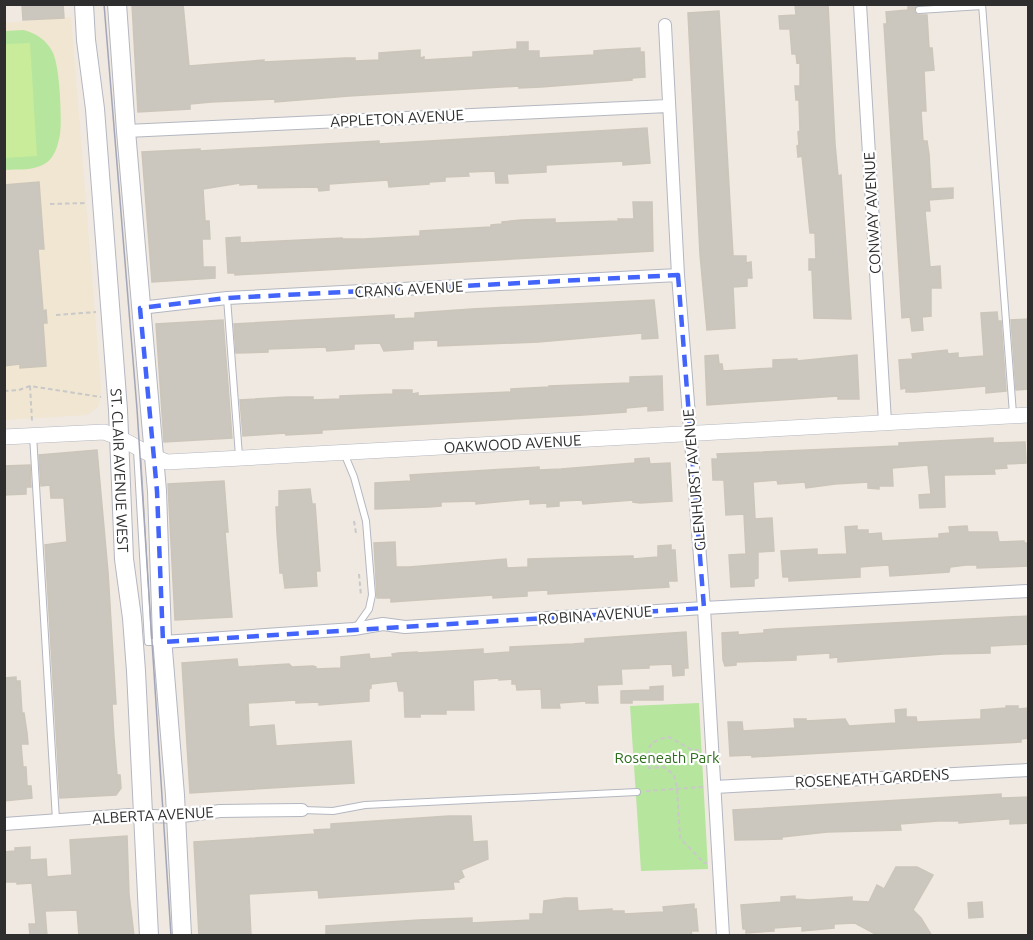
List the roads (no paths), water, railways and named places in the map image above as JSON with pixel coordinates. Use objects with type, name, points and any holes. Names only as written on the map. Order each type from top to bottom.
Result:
[{"type":"main road","name":"ST. CLAIR AVENUE WEST","points":[[84,4],[95,109],[119,436],[124,559],[132,618],[149,936]]},
{"type":"main road","points":[[117,4],[160,549],[163,642],[182,936]]},
{"type":"street","name":"CONWAY AVENUE","points":[[860,4],[885,422]]},
{"type":"street","name":"GLENHURST AVENUE","points":[[665,25],[678,276],[704,608],[710,787],[723,936]]},
{"type":"street","name":"APPLETON AVENUE","points":[[126,131],[668,106]]},
{"type":"street","name":"CRANG AVENUE","points":[[141,308],[227,298],[678,276]]},
{"type":"street","name":"OAKWOOD AVENUE","points":[[4,436],[33,428],[104,432],[119,436],[153,457],[167,462],[1021,415]]},
{"type":"street","name":"ROBINA AVENUE","points":[[163,642],[354,629],[382,624],[405,627],[1029,591]]},
{"type":"street","name":"ROSENEATH GARDENS","points":[[710,787],[1029,770]]},
{"type":"street","name":"ALBERTA AVENUE","points":[[4,824],[144,815],[175,817],[220,811],[302,810]]},
{"type":"lane","points":[[919,10],[982,5],[1021,415]]},
{"type":"lane","points":[[227,298],[239,459]]},
{"type":"lane","points":[[33,428],[56,821]]},
{"type":"lane","points":[[136,446],[148,642],[163,642]]},
{"type":"lane","points":[[344,453],[354,477],[366,521],[372,595],[369,609],[354,629]]},
{"type":"lane","points":[[302,810],[333,811],[365,805],[637,792]]},
{"type":"tram line","points":[[104,4],[137,409],[171,936]]},
{"type":"park label","name":"Roseneath Park","points":[[667,757]]}]
